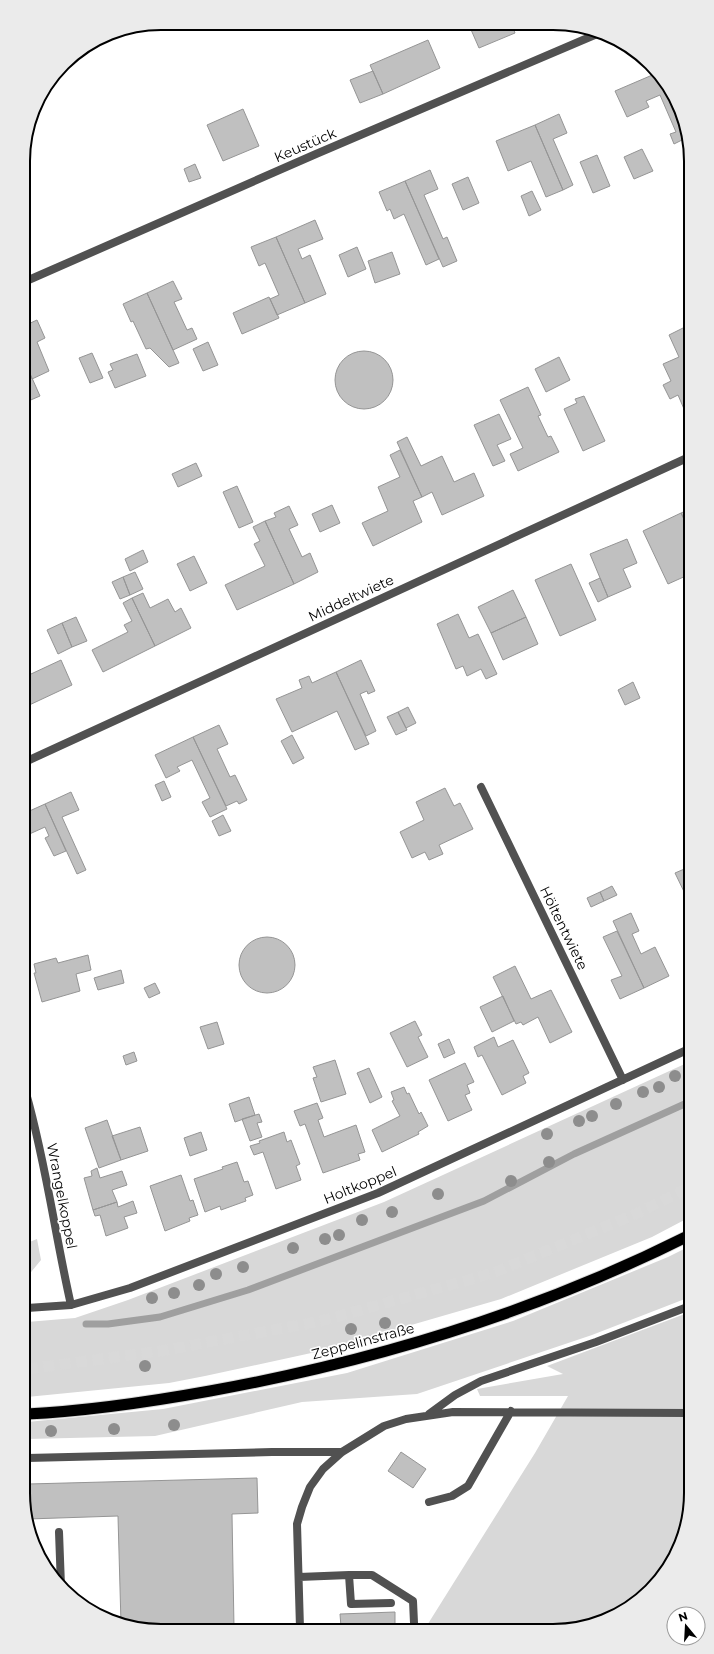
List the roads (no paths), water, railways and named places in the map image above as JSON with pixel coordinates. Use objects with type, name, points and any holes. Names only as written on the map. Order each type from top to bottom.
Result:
[{"type":"highway","name":"Zeppelinstraße","points":[[30,1414],[166,1399],[249,1384],[321,1368],[381,1352],[500,1315],[610,1272],[684,1238]]},
{"type":"street","name":"Keustück","points":[[30,279],[312,156],[592,36]]},
{"type":"street","name":"Middeltwiete","points":[[30,760],[684,459]]},
{"type":"street","name":"Höltentwiete","points":[[481,787],[622,1080]]},
{"type":"street","name":"Holtkoppel","points":[[30,1308],[71,1305],[130,1288],[378,1193],[684,1051]]},
{"type":"street","name":"Wrangelkoppel","points":[[30,1109],[44,1165],[62,1267],[71,1305]]},
{"type":"street","points":[[429,1415],[455,1395],[481,1381],[596,1342],[684,1308]]},
{"type":"street","points":[[429,1502],[452,1496],[468,1486],[511,1411]]},
{"type":"street","points":[[300,1624],[297,1524],[310,1487],[323,1469],[342,1452],[384,1426],[406,1419],[453,1412],[511,1411],[684,1413]]},
{"type":"street","points":[[30,1458],[272,1452],[342,1452]]},
{"type":"street","points":[[58,1532],[60,1576]]},
{"type":"street","points":[[349,1575],[351,1604],[391,1603]]},
{"type":"street","points":[[299,1577],[372,1575],[413,1601],[414,1623]]},
{"type":"waterway","points":[[86,1324],[108,1324],[160,1317],[248,1290],[484,1201],[574,1154],[684,1104]]},
{"type":"tunnel","points":[[30,1369],[161,1351],[321,1321],[493,1273],[638,1213],[684,1190]]}]
